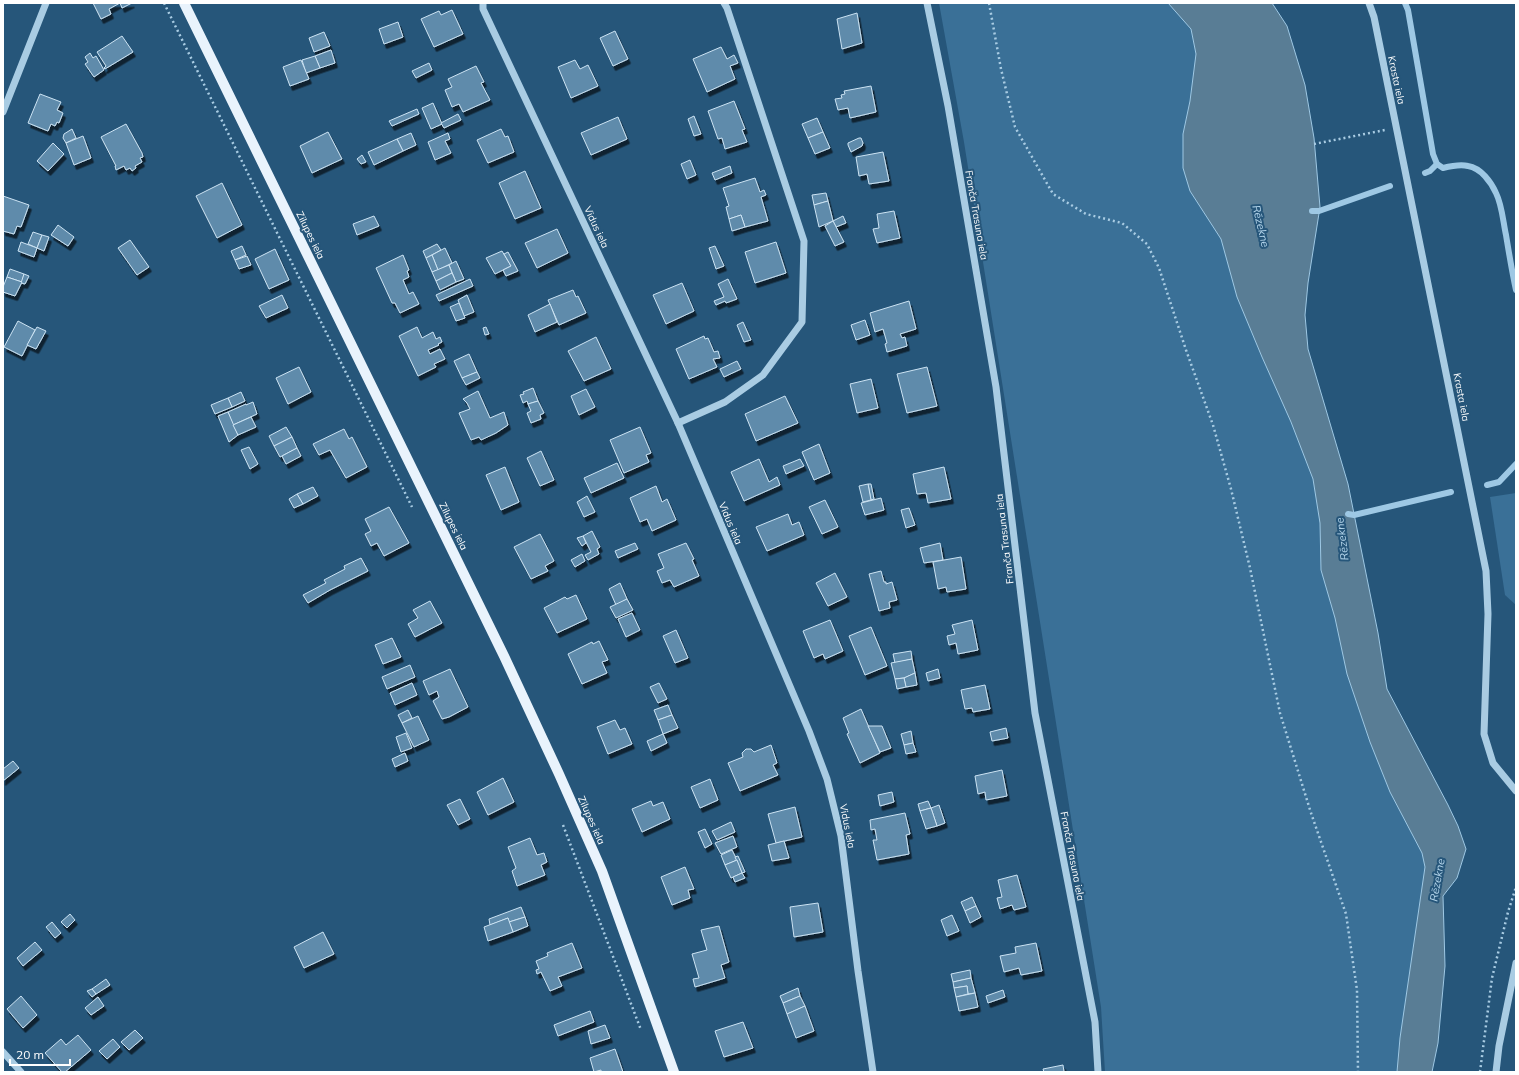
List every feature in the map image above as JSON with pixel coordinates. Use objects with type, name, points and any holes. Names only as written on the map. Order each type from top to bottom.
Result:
[{"type":"main road","name":"Zilupes iela","points":[[184,3],[504,656],[559,774],[602,871],[674,1072]]},
{"type":"street","points":[[3,112],[46,3]]},
{"type":"street","points":[[678,423],[725,402],[763,375],[802,322],[804,241],[728,8],[724,3]]},
{"type":"street","name":"Franča Trasuna iela","points":[[927,3],[948,106],[996,387],[1035,713],[1095,1022],[1098,1072]]},
{"type":"street","name":"Krasta iela","points":[[1369,3],[1374,17],[1397,128],[1486,571],[1488,614],[1484,734],[1493,763],[1516,791]]},
{"type":"street","name":"Vidus iela","points":[[483,6],[678,423],[809,731],[827,779],[841,836],[858,971],[873,1072]]},
{"type":"street","points":[[1496,1072],[1516,963]]},
{"type":"street","points":[[3,1052],[21,1072]]},
{"type":"path","points":[[164,3],[414,510]]},
{"type":"path","points":[[989,3],[1001,69],[1015,127],[1053,194],[1086,214],[1122,223],[1147,244],[1159,268],[1213,426],[1231,490],[1250,568],[1280,713],[1311,813],[1346,914],[1356,990],[1358,1072]]},
{"type":"path","points":[[1314,144],[1397,128]]},
{"type":"path","points":[[561,820],[643,1037]]},
{"type":"path","points":[[1480,1072],[1492,978],[1508,912],[1516,887]]},
{"type":"shaded area","points":[[939,3],[1216,3],[1355,627],[1442,855],[1423,1072],[1105,1072],[1101,1007],[964,142]]},
{"type":"shaded area","points":[[1516,493],[1516,605],[1505,595],[1490,497]]},
{"type":"water","name":"Rēzekne","points":[[1168,3],[1272,3],[1287,26],[1305,85],[1314,138],[1320,207],[1308,283],[1305,315],[1308,349],[1348,484],[1378,633],[1387,689],[1448,805],[1458,826],[1466,849],[1457,878],[1443,896],[1445,966],[1438,1043],[1432,1072],[1397,1072],[1400,1038],[1425,867],[1422,853],[1390,792],[1370,742],[1347,674],[1335,618],[1321,570],[1320,523],[1313,479],[1291,422],[1237,297],[1221,239],[1190,191],[1183,168],[1183,134],[1190,101],[1196,54],[1191,29]]},
{"type":"building","points":[[93,3],[120,3],[109,9],[111,14],[101,19]]},
{"type":"building","points":[[120,3],[132,3],[122,8]]},
{"type":"building","points":[[452,10],[463,34],[434,47],[421,19],[439,11],[441,15]]},
{"type":"building","points":[[857,13],[862,43],[842,49],[837,19]]},
{"type":"building","points":[[398,22],[403,37],[384,44],[379,29]]},
{"type":"building","points":[[615,31],[628,59],[613,66],[600,38]]},
{"type":"building","points":[[324,32],[330,46],[314,52],[309,38]]},
{"type":"building","points":[[122,36],[133,52],[105,69],[104,68],[106,66],[97,52]]},
{"type":"building","points":[[721,47],[727,59],[734,55],[738,63],[730,66],[735,79],[707,92],[693,59]]},
{"type":"building","points":[[331,50],[335,63],[320,68],[315,56]]},
{"type":"building","points":[[90,53],[93,58],[96,56],[104,70],[94,77],[85,64],[88,62],[85,57]]},
{"type":"building","points":[[315,56],[320,68],[306,73],[302,60]]},
{"type":"building","points":[[301,60],[309,79],[290,86],[283,67]]},
{"type":"building","points":[[575,60],[580,69],[588,65],[598,86],[571,98],[558,67]]},
{"type":"building","points":[[429,63],[432,70],[416,78],[412,71]]},
{"type":"building","points":[[476,66],[484,82],[481,83],[490,100],[463,112],[459,104],[452,107],[445,90],[452,87],[448,79]]},
{"type":"building","points":[[871,86],[876,112],[850,118],[848,108],[838,110],[835,99],[842,98],[841,95],[845,94],[844,91]]},
{"type":"building","points":[[40,94],[61,102],[57,110],[63,113],[59,123],[57,122],[55,126],[51,124],[48,131],[28,123]]},
{"type":"building","points":[[734,101],[745,129],[742,130],[747,142],[725,149],[722,138],[718,139],[708,111]]},
{"type":"building","points":[[433,103],[442,124],[431,129],[422,108]]},
{"type":"building","points":[[417,109],[419,114],[392,126],[389,121]]},
{"type":"building","points":[[458,114],[461,120],[444,128],[441,123]]},
{"type":"building","points":[[694,116],[701,134],[694,136],[688,119]]},
{"type":"building","points":[[618,117],[627,139],[591,155],[581,133]]},
{"type":"building","points":[[817,118],[823,132],[808,138],[802,124]]},
{"type":"building","points":[[126,124],[143,157],[140,158],[142,162],[135,166],[136,168],[132,171],[130,168],[126,170],[124,166],[116,170],[116,166],[101,137]]},
{"type":"building","points":[[72,129],[76,138],[66,143],[63,138],[64,134]]},
{"type":"building","points":[[501,129],[505,137],[508,136],[514,152],[488,163],[477,140]]},
{"type":"building","points":[[328,132],[342,159],[312,173],[300,146]]},
{"type":"building","points":[[823,132],[830,148],[815,154],[808,138]]},
{"type":"building","points":[[411,133],[416,145],[403,151],[397,139]]},
{"type":"building","points":[[448,133],[450,139],[445,141],[451,153],[435,160],[428,142]]},
{"type":"building","points":[[83,136],[91,158],[74,165],[66,143]]},
{"type":"building","points":[[861,138],[863,143],[862,146],[851,152],[848,143]]},
{"type":"building","points":[[397,139],[403,151],[374,165],[368,152]]},
{"type":"building","points":[[53,143],[64,154],[48,171],[37,161]]},
{"type":"building","points":[[883,152],[889,181],[869,184],[867,174],[859,176],[856,157]]},
{"type":"building","points":[[362,155],[366,162],[361,164],[357,159]]},
{"type":"building","points":[[690,160],[696,175],[687,179],[681,164]]},
{"type":"building","points":[[730,166],[732,173],[715,180],[712,173]]},
{"type":"building","points":[[525,171],[541,208],[515,219],[499,183]]},
{"type":"building","points":[[755,178],[760,192],[764,190],[766,195],[761,197],[768,221],[745,227],[741,215],[729,219],[726,207],[729,206],[723,188]]},
{"type":"building","points":[[222,183],[242,225],[217,238],[196,196]]},
{"type":"building","points":[[826,193],[828,201],[814,205],[812,195]]},
{"type":"building","points":[[3,196],[29,205],[21,227],[17,226],[14,234],[3,231]]},
{"type":"building","points":[[828,201],[833,221],[819,227],[814,205]]},
{"type":"building","points":[[894,211],[900,238],[877,243],[873,229],[879,228],[877,214]]},
{"type":"building","points":[[741,215],[745,227],[732,231],[729,219]]},
{"type":"building","points":[[374,216],[379,226],[357,235],[353,224]]},
{"type":"building","points":[[843,216],[846,223],[836,227],[833,221]]},
{"type":"building","points":[[833,221],[844,242],[835,246],[825,226]]},
{"type":"building","points":[[58,225],[74,237],[68,246],[51,235]]},
{"type":"building","points":[[557,229],[568,253],[537,268],[525,243]]},
{"type":"building","points":[[33,232],[42,235],[37,248],[28,244]]},
{"type":"building","points":[[42,235],[49,237],[44,251],[37,248]]},
{"type":"building","points":[[130,240],[149,267],[137,275],[118,248]]},
{"type":"building","points":[[21,242],[37,248],[34,257],[18,251]]},
{"type":"building","points":[[776,242],[786,273],[755,283],[745,252]]},
{"type":"building","points":[[437,244],[441,250],[426,258],[423,251]]},
{"type":"building","points":[[242,246],[246,255],[235,260],[231,251]]},
{"type":"building","points":[[715,246],[724,266],[716,269],[709,248]]},
{"type":"building","points":[[445,248],[452,263],[438,270],[432,255]]},
{"type":"building","points":[[275,249],[289,280],[269,289],[255,259]]},
{"type":"building","points":[[502,251],[511,266],[495,274],[486,258]]},
{"type":"building","points":[[508,252],[518,271],[506,276],[503,270],[511,266],[504,254]]},
{"type":"building","points":[[403,255],[409,270],[407,271],[409,277],[403,280],[409,294],[413,292],[419,304],[400,313],[395,303],[392,303],[376,268]]},
{"type":"building","points":[[432,255],[438,270],[432,272],[426,258]]},
{"type":"building","points":[[247,256],[251,265],[239,269],[235,260]]},
{"type":"building","points":[[456,261],[464,279],[456,282],[449,265]]},
{"type":"building","points":[[449,265],[452,273],[436,281],[432,272]]},
{"type":"building","points":[[10,269],[24,274],[22,282],[7,277]]},
{"type":"building","points":[[452,273],[456,282],[440,290],[436,281]]},
{"type":"building","points":[[24,274],[29,276],[25,284],[21,283]]},
{"type":"building","points":[[7,277],[22,282],[15,296],[3,292],[3,287]]},
{"type":"building","points":[[470,279],[473,286],[439,301],[436,295]]},
{"type":"building","points":[[728,279],[737,299],[726,303],[725,301],[716,305],[714,301],[724,297],[718,284]]},
{"type":"building","points":[[682,283],[694,311],[666,324],[653,295]]},
{"type":"building","points":[[573,290],[576,297],[578,296],[586,313],[559,325],[548,300]]},
{"type":"building","points":[[282,295],[288,308],[266,318],[259,306]]},
{"type":"building","points":[[467,295],[474,312],[464,316],[458,300]]},
{"type":"building","points":[[909,301],[916,329],[900,334],[902,338],[905,337],[907,346],[887,352],[885,344],[887,343],[883,329],[875,332],[870,313]]},
{"type":"building","points":[[459,303],[465,318],[456,321],[450,307]]},
{"type":"building","points":[[550,304],[557,322],[535,332],[528,315]]},
{"type":"building","points":[[865,320],[870,335],[856,340],[851,325]]},
{"type":"building","points":[[18,321],[35,330],[22,356],[4,347]]},
{"type":"building","points":[[743,322],[751,340],[744,342],[737,325]]},
{"type":"building","points":[[37,327],[46,331],[36,349],[27,345]]},
{"type":"building","points":[[417,327],[422,338],[433,332],[436,339],[440,337],[442,342],[428,350],[430,354],[440,349],[445,359],[434,364],[436,367],[418,376],[399,336]]},
{"type":"building","points":[[486,327],[489,334],[485,335],[483,328]]},
{"type":"building","points":[[704,336],[705,339],[708,338],[714,352],[718,351],[720,358],[713,359],[717,367],[689,379],[676,349]]},
{"type":"building","points":[[596,337],[611,369],[584,381],[568,351]]},
{"type":"building","points":[[469,354],[477,372],[462,378],[454,361]]},
{"type":"building","points":[[737,361],[741,369],[724,377],[720,369]]},
{"type":"building","points":[[299,367],[311,392],[288,404],[276,378]]},
{"type":"building","points":[[927,367],[937,406],[907,413],[897,374]]},
{"type":"building","points":[[477,372],[480,378],[466,385],[462,378]]},
{"type":"building","points":[[871,379],[878,408],[857,413],[850,384]]},
{"type":"building","points":[[533,388],[538,401],[528,404],[527,401],[523,403],[520,395],[524,394],[523,392]]},
{"type":"building","points":[[586,389],[595,407],[579,415],[571,396]]},
{"type":"building","points":[[478,391],[490,418],[504,412],[508,425],[481,440],[479,437],[471,440],[459,413],[470,409],[463,399]]},
{"type":"building","points":[[241,392],[245,401],[232,407],[228,398]]},
{"type":"building","points":[[785,396],[798,423],[756,441],[745,414]]},
{"type":"building","points":[[228,398],[232,407],[215,414],[211,405]]},
{"type":"building","points":[[538,401],[544,413],[540,415],[541,419],[531,423],[527,413],[531,411],[528,404]]},
{"type":"building","points":[[253,402],[257,414],[233,425],[228,412]]},
{"type":"building","points":[[228,412],[238,435],[229,442],[218,416]]},
{"type":"building","points":[[251,417],[256,427],[238,435],[233,425]]},
{"type":"building","points":[[286,427],[292,437],[274,446],[269,436]]},
{"type":"building","points":[[640,427],[651,453],[646,455],[649,462],[624,473],[610,440]]},
{"type":"building","points":[[344,429],[349,439],[352,437],[367,467],[346,478],[330,450],[319,455],[313,444]]},
{"type":"building","points":[[292,437],[297,448],[280,457],[274,446]]},
{"type":"building","points":[[819,444],[830,473],[814,480],[802,452]]},
{"type":"building","points":[[249,447],[258,464],[250,469],[241,450]]},
{"type":"building","points":[[297,448],[301,456],[286,464],[282,456]]},
{"type":"building","points":[[541,451],[554,480],[540,486],[527,458]]},
{"type":"building","points":[[759,459],[769,482],[777,477],[780,485],[744,501],[731,472]]},
{"type":"building","points":[[800,459],[804,466],[786,474],[783,466]]},
{"type":"building","points":[[617,463],[624,478],[591,493],[584,478]]},
{"type":"building","points":[[505,467],[519,502],[501,510],[486,475]]},
{"type":"building","points":[[944,467],[951,499],[928,503],[926,493],[917,494],[913,474]]},
{"type":"building","points":[[868,484],[871,484],[874,499],[871,500]]},
{"type":"building","points":[[868,484],[871,500],[863,502],[859,486]]},
{"type":"building","points":[[656,486],[662,502],[667,499],[676,520],[652,531],[647,519],[640,522],[630,498]]},
{"type":"building","points":[[313,487],[318,496],[303,504],[297,494]]},
{"type":"building","points":[[297,494],[303,504],[294,508],[289,499]]},
{"type":"building","points":[[587,496],[595,512],[584,517],[577,502]]},
{"type":"building","points":[[881,498],[884,510],[865,515],[861,503]]},
{"type":"building","points":[[825,500],[838,527],[822,534],[809,507]]},
{"type":"building","points":[[389,507],[409,543],[384,556],[377,543],[371,546],[365,534],[371,531],[365,519]]},
{"type":"building","points":[[909,508],[915,525],[906,528],[901,510]]},
{"type":"building","points":[[788,514],[792,525],[799,522],[804,535],[767,551],[756,527]]},
{"type":"building","points":[[592,531],[600,547],[597,549],[599,554],[588,560],[585,555],[591,552],[583,536]]},
{"type":"building","points":[[540,534],[554,561],[545,566],[548,571],[531,579],[514,547]]},
{"type":"building","points":[[583,536],[586,543],[582,546],[577,538]]},
{"type":"building","points":[[635,543],[638,549],[618,558],[615,551]]},
{"type":"building","points":[[686,543],[694,559],[692,560],[699,576],[674,587],[670,580],[662,583],[657,571],[664,568],[658,554]]},
{"type":"building","points":[[940,543],[943,560],[924,563],[920,548]]},
{"type":"building","points":[[582,554],[585,561],[575,567],[571,560]]},
{"type":"building","points":[[961,557],[966,589],[947,592],[946,587],[938,589],[933,562]]},
{"type":"building","points":[[361,558],[368,571],[308,603],[303,595],[326,583],[324,580],[345,569],[344,566]]},
{"type":"building","points":[[881,571],[886,584],[892,582],[897,600],[889,602],[890,608],[879,611],[869,574]]},
{"type":"building","points":[[835,573],[847,597],[828,606],[816,583]]},
{"type":"building","points":[[620,583],[627,599],[616,605],[609,589]]},
{"type":"building","points":[[576,595],[587,619],[557,633],[544,608],[565,597],[567,599]]},
{"type":"building","points":[[627,599],[633,610],[616,618],[610,607]]},
{"type":"building","points":[[430,601],[442,623],[415,637],[408,624],[418,618],[413,610]]},
{"type":"building","points":[[632,613],[640,630],[626,637],[618,619]]},
{"type":"building","points":[[830,620],[843,651],[825,659],[823,654],[814,658],[803,631]]},
{"type":"building","points":[[972,620],[978,650],[958,654],[956,643],[949,645],[947,636],[955,634],[952,625]]},
{"type":"building","points":[[871,627],[887,666],[865,675],[849,636]]},
{"type":"building","points":[[676,630],[688,658],[675,663],[663,636]]},
{"type":"building","points":[[392,638],[401,657],[383,664],[375,645]]},
{"type":"building","points":[[599,641],[608,660],[602,662],[607,673],[582,684],[568,654],[592,642],[593,644]]},
{"type":"building","points":[[911,651],[912,659],[895,663],[893,654]]},
{"type":"building","points":[[912,659],[915,673],[904,678],[895,679],[891,663]]},
{"type":"building","points":[[410,665],[415,677],[387,689],[382,677]]},
{"type":"building","points":[[450,669],[468,707],[442,719],[433,701],[439,697],[437,691],[429,695],[423,681]]},
{"type":"building","points":[[938,669],[940,678],[928,681],[926,673]]},
{"type":"building","points":[[915,673],[917,685],[906,687],[904,678]]},
{"type":"building","points":[[904,678],[906,687],[897,689],[895,679]]},
{"type":"building","points":[[412,683],[417,695],[395,705],[390,693]]},
{"type":"building","points":[[659,683],[667,699],[658,703],[650,687]]},
{"type":"building","points":[[985,685],[990,709],[973,712],[972,708],[965,709],[961,690]]},
{"type":"building","points":[[668,705],[672,715],[658,720],[654,710]]},
{"type":"building","points":[[861,709],[880,753],[860,763],[847,734],[849,733],[843,718]]},
{"type":"building","points":[[408,710],[412,718],[402,723],[398,715]]},
{"type":"building","points":[[672,715],[678,728],[663,734],[658,720]]},
{"type":"building","points":[[418,716],[429,740],[414,747],[402,723]]},
{"type":"building","points":[[615,720],[620,730],[625,728],[632,744],[608,754],[597,727]]},
{"type":"building","points":[[868,726],[882,726],[891,748],[880,752]]},
{"type":"building","points":[[1006,728],[1008,738],[992,741],[990,732]]},
{"type":"building","points":[[911,731],[913,743],[904,745],[901,734]]},
{"type":"building","points":[[406,733],[412,748],[401,752],[396,737]]},
{"type":"building","points":[[663,734],[667,743],[651,751],[647,741]]},
{"type":"building","points":[[913,743],[916,752],[906,754],[904,745]]},
{"type":"building","points":[[771,745],[777,763],[773,765],[778,775],[740,791],[728,763],[743,757],[742,753],[746,749],[751,749],[754,752]]},
{"type":"building","points":[[405,753],[408,761],[395,767],[392,759]]},
{"type":"building","points":[[13,761],[19,768],[3,781],[3,769]]},
{"type":"building","points":[[1002,770],[1007,796],[986,800],[985,792],[978,794],[975,776]]},
{"type":"building","points":[[503,778],[514,802],[488,815],[477,792]]},
{"type":"building","points":[[710,779],[718,800],[700,808],[691,787]]},
{"type":"building","points":[[892,792],[894,802],[880,806],[878,795]]},
{"type":"building","points":[[460,799],[470,819],[458,825],[447,805]]},
{"type":"building","points":[[651,801],[653,806],[663,802],[670,819],[642,832],[632,809]]},
{"type":"building","points":[[928,801],[931,808],[920,811],[918,804]]},
{"type":"building","points":[[939,805],[945,823],[937,826],[931,808]]},
{"type":"building","points":[[795,807],[802,837],[776,843],[768,814]]},
{"type":"building","points":[[931,808],[937,826],[926,829],[920,811]]},
{"type":"building","points":[[905,813],[910,834],[906,835],[909,854],[877,860],[873,840],[877,840],[875,829],[871,830],[870,820]]},
{"type":"building","points":[[731,822],[735,832],[717,840],[712,831]]},
{"type":"building","points":[[705,829],[712,844],[705,848],[698,832]]},
{"type":"building","points":[[733,836],[737,847],[721,854],[715,843]]},
{"type":"building","points":[[530,838],[537,855],[544,853],[547,862],[541,865],[545,875],[517,886],[512,871],[516,868],[508,847]]},
{"type":"building","points":[[784,841],[789,858],[772,861],[768,845]]},
{"type":"building","points":[[732,850],[737,860],[725,865],[721,855]]},
{"type":"building","points":[[738,856],[745,872],[742,873],[735,857]]},
{"type":"building","points":[[737,860],[742,873],[731,878],[725,865]]},
{"type":"building","points":[[685,867],[694,889],[688,890],[690,898],[672,905],[661,877]]},
{"type":"building","points":[[742,873],[745,878],[735,882],[733,877]]},
{"type":"building","points":[[1017,875],[1026,907],[1014,910],[1012,905],[1000,909],[997,898],[1002,897],[998,880]]},
{"type":"building","points":[[972,897],[976,906],[965,911],[961,902]]},
{"type":"building","points":[[818,903],[823,932],[794,937],[790,907]]},
{"type":"building","points":[[976,906],[981,917],[970,923],[965,911]]},
{"type":"building","points":[[521,907],[525,917],[509,922],[508,918],[490,925],[489,919]]},
{"type":"building","points":[[70,914],[75,920],[67,928],[61,922]]},
{"type":"building","points":[[952,915],[959,931],[947,936],[941,920]]},
{"type":"building","points":[[525,917],[528,926],[513,932],[509,922]]},
{"type":"building","points":[[508,918],[513,932],[488,941],[484,927]]},
{"type":"building","points":[[52,922],[61,933],[55,938],[46,927]]},
{"type":"building","points":[[719,926],[729,962],[721,965],[725,978],[695,987],[693,979],[699,978],[692,954],[707,950],[701,930]]},
{"type":"building","points":[[323,932],[334,954],[304,968],[294,947]]},
{"type":"building","points":[[35,942],[42,950],[23,966],[17,958]]},
{"type":"building","points":[[572,943],[582,968],[558,977],[562,986],[550,991],[541,972],[537,974],[536,970],[539,969],[536,961],[548,956],[547,953]]},
{"type":"building","points":[[1036,943],[1042,971],[1021,975],[1019,968],[1004,972],[1000,956],[1016,953],[1015,947]]},
{"type":"building","points":[[970,970],[971,978],[953,982],[951,974]]},
{"type":"building","points":[[971,978],[975,993],[968,994],[967,986],[954,988],[953,982]]},
{"type":"building","points":[[106,979],[110,985],[96,994],[92,989]]},
{"type":"building","points":[[967,986],[968,994],[956,997],[954,988]]},
{"type":"building","points":[[798,988],[800,996],[783,1003],[780,996]]},
{"type":"building","points":[[92,989],[96,994],[92,997],[87,991]]},
{"type":"building","points":[[1003,990],[1005,997],[988,1003],[986,996]]},
{"type":"building","points":[[975,993],[978,1007],[959,1011],[956,997]]},
{"type":"building","points":[[21,996],[37,1015],[23,1028],[7,1009]]},
{"type":"building","points":[[800,996],[805,1006],[787,1014],[783,1003]]},
{"type":"building","points":[[98,997],[104,1006],[91,1015],[85,1008]]},
{"type":"building","points":[[805,1006],[814,1031],[796,1038],[787,1014]]},
{"type":"building","points":[[590,1011],[594,1022],[558,1036],[554,1025]]},
{"type":"building","points":[[743,1022],[753,1048],[724,1057],[715,1031]]},
{"type":"building","points":[[605,1025],[610,1038],[591,1044],[588,1031]]},
{"type":"building","points":[[135,1030],[143,1038],[129,1050],[121,1042]]},
{"type":"building","points":[[78,1035],[91,1050],[65,1072],[62,1072],[45,1053],[61,1039],[66,1045]]},
{"type":"building","points":[[113,1039],[120,1047],[107,1059],[99,1051]]},
{"type":"building","points":[[615,1049],[623,1072],[601,1072],[601,1070],[594,1072],[590,1058]]},
{"type":"building","points":[[1063,1065],[1064,1072],[1044,1072],[1043,1069]]},
{"type":"waterway","points":[[1405,3],[1408,10],[1433,154],[1437,164],[1443,168],[1459,165],[1473,167],[1485,176],[1491,184],[1501,208],[1516,290]]},
{"type":"waterway","points":[[1425,173],[1430,171],[1437,164]]},
{"type":"waterway","points":[[1312,211],[1319,211],[1390,186]]},
{"type":"waterway","points":[[1487,485],[1499,482],[1516,464]]},
{"type":"waterway","name":"Rēzekne","points":[[1348,514],[1354,515],[1451,492]]}]
